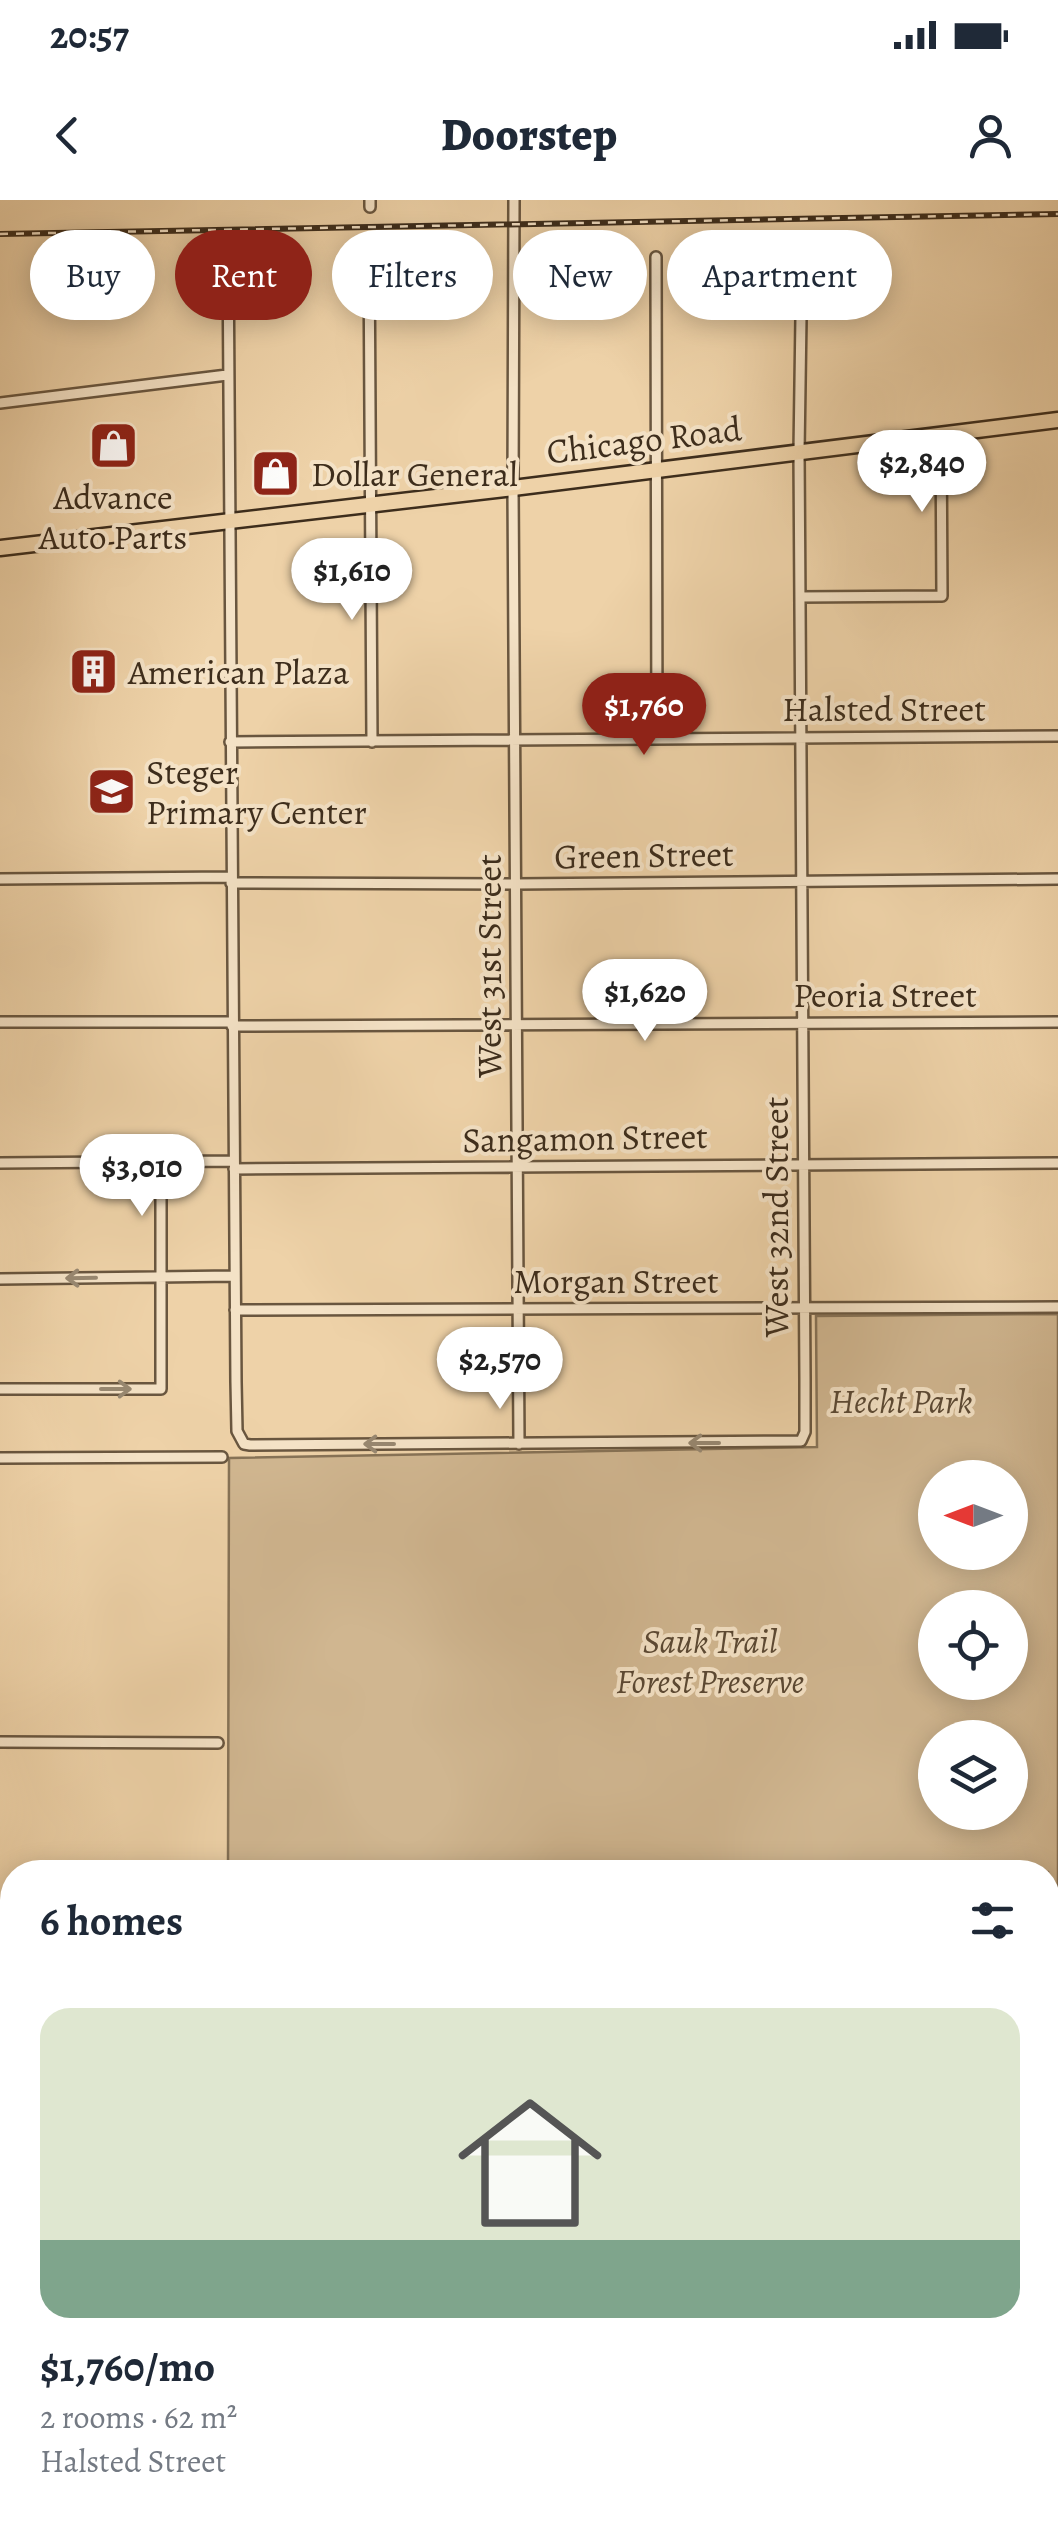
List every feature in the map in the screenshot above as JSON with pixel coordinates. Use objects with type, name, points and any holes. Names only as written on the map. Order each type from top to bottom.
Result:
[{"type":"main road","name":"Chicago Road","points":[[0,548],[1058,420]]},
{"type":"street","name":"West 31st Street","points":[[514,200],[520,1444]]},
{"type":"street","points":[[656,257],[657,738]]},
{"type":"street","points":[[228,320],[237,1431],[244,1444],[520,1444]]},
{"type":"street","points":[[370,320],[372,742]]},
{"type":"street","name":"West 32nd Street","points":[[520,1444],[801,1441],[804,1432],[801,320]]},
{"type":"street","points":[[0,403],[228,375]]},
{"type":"street","points":[[800,597],[942,596],[941,434]]},
{"type":"street","name":"Halsted Street","points":[[230,742],[1058,736]]},
{"type":"street","name":"Green Street","points":[[0,880],[516,884],[1058,879]]},
{"type":"street","name":"Peoria Street","points":[[0,1022],[517,1026],[1058,1022]]},
{"type":"street","points":[[0,1389],[161,1389],[161,1162]]},
{"type":"street","name":"Sangamon Street","points":[[0,1164],[518,1167],[1058,1163]]},
{"type":"street","points":[[0,1279],[234,1276]]},
{"type":"street","name":"Morgan Street","points":[[235,1310],[1058,1307]]},
{"type":"street","points":[[0,1458],[222,1457]]},
{"type":"street","points":[[0,1742],[218,1743]]},
{"type":"green space","name":"Sauk Trail Forest Preserve","points":[[1058,1314],[1058,1860],[228,1860],[229,1458],[817,1447],[816,1316]]},
{"type":"railway","points":[[0,234],[1058,214]]},
{"type":"place","name":"Advance Auto Parts","points":[[113,445]]},
{"type":"place","name":"Dollar General","points":[[276,474]]},
{"type":"place","name":"American Plaza","points":[[93,672]]},
{"type":"place","name":"Steger Primary Center","points":[[111,792]]},
{"type":"park label","name":"Hecht Park","points":[[901,1401]]}]
